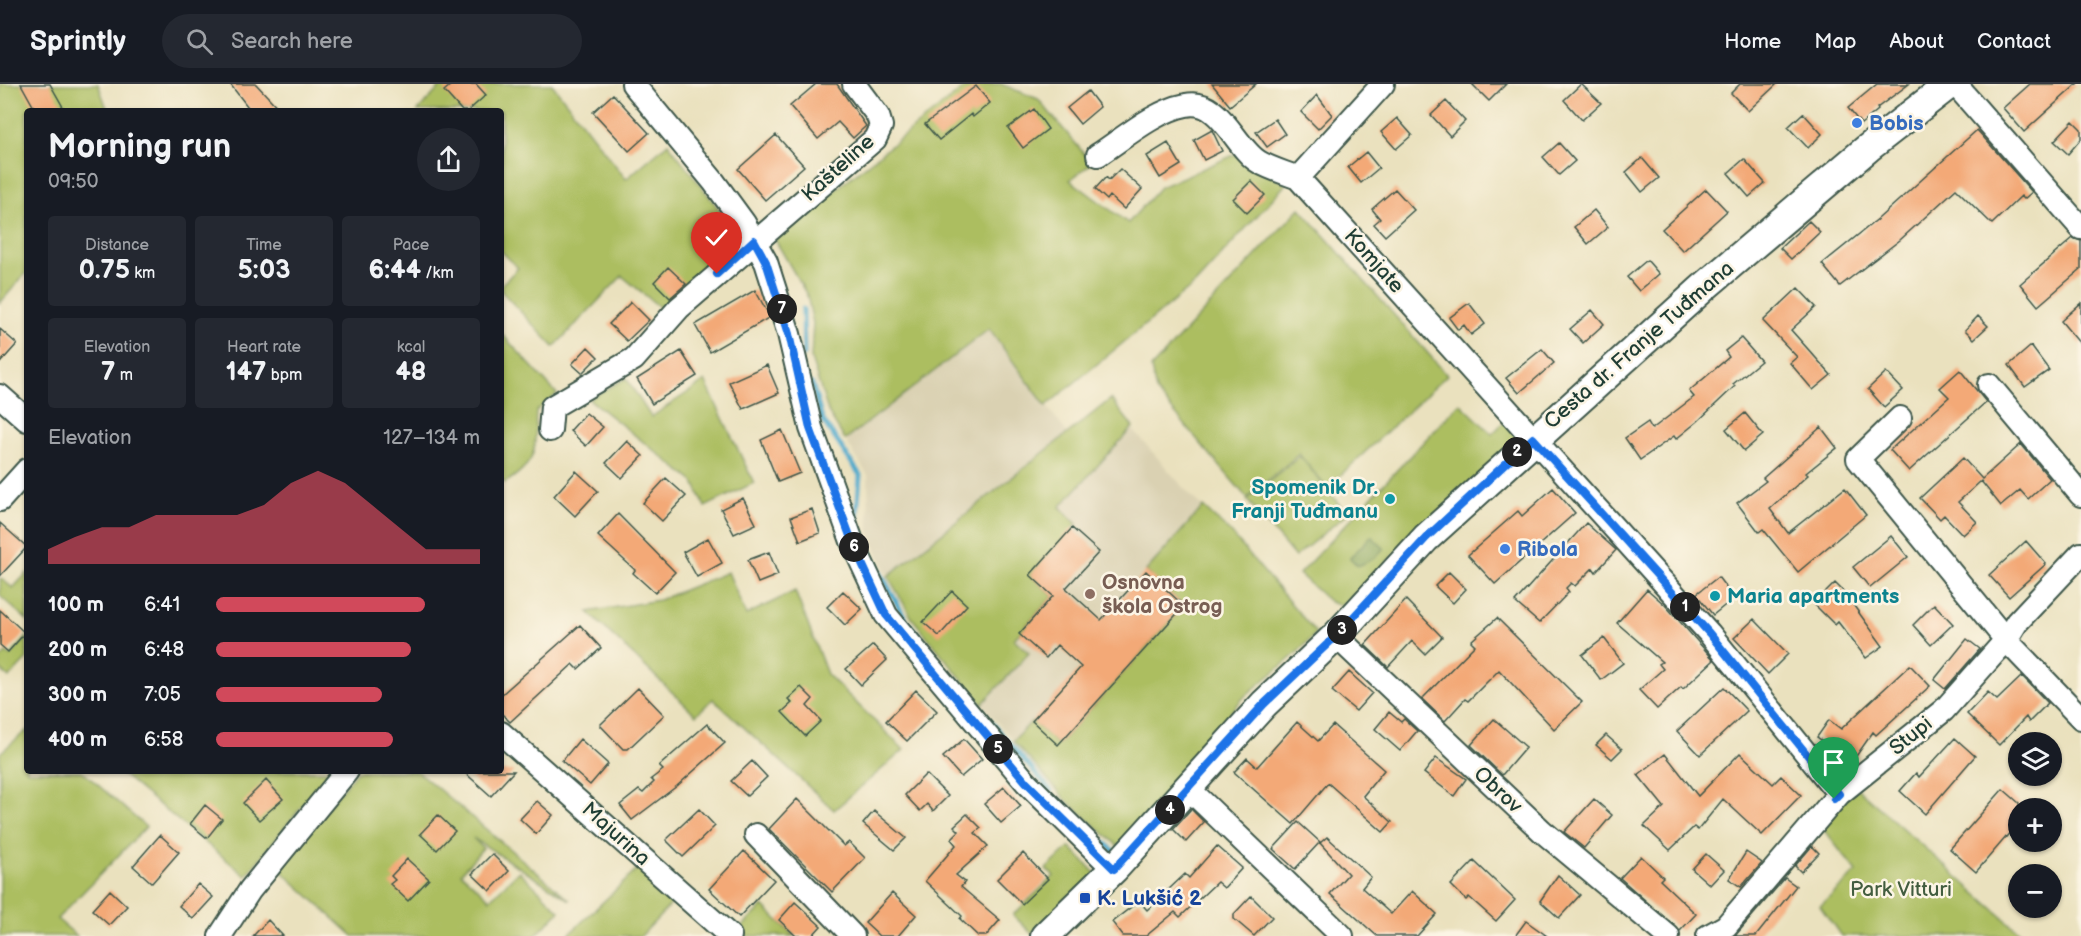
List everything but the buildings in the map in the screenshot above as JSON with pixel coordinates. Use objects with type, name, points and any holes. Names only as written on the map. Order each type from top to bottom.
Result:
[{"type":"main road","name":"Cesta dr. Franje Tuđmana","points":[[1045,936],[1114,869],[1264,704],[1336,636],[1423,533],[1527,433],[1868,148],[1953,84]]},
{"type":"street","points":[[633,84],[714,182],[754,240],[772,278],[789,334],[810,428],[853,544],[886,615],[1026,782],[1114,869]]},
{"type":"street","name":"Kašteline","points":[[550,430],[552,407],[634,358],[679,308],[754,240],[875,139],[881,126],[878,116],[854,84]]},
{"type":"street","points":[[1098,155],[1164,113],[1187,104],[1203,105],[1214,113],[1258,161],[1298,178],[1383,84]]},
{"type":"street","points":[[1953,84],[2081,228]]},
{"type":"street","name":"Komjate","points":[[1298,178],[1709,633],[1839,794]]},
{"type":"street","points":[[1989,385],[2081,495]]},
{"type":"street","points":[[0,396],[24,417]]},
{"type":"street","points":[[1900,418],[1858,459],[2006,640],[2081,718]]},
{"type":"street","points":[[0,500],[24,473]]},
{"type":"street","name":"Stupi","points":[[1708,936],[1726,926],[1839,794],[1944,710],[2006,640],[2017,622],[2081,554]]},
{"type":"street","name":"Obrov","points":[[1336,636],[1542,831],[1668,936]]},
{"type":"street","name":"Majurina","points":[[504,736],[730,936]]},
{"type":"street","points":[[220,936],[250,891],[345,774]]},
{"type":"street","points":[[1189,789],[1342,936]]},
{"type":"street","points":[[756,835],[853,936]]},
{"type":"shaded area","name":"Osnovna škola Ostrog","points":[[989,329],[1067,433],[1111,399],[1134,431],[1190,495],[1230,532],[1067,801],[969,690],[912,618],[888,576],[869,532],[868,475],[845,440]]},
{"type":"green space","points":[[0,84],[98,84],[107,108],[24,108],[24,275],[0,303]]},
{"type":"green space","points":[[443,84],[552,84],[626,179],[668,143],[741,238],[663,310],[622,276],[554,347],[504,294],[504,282],[518,268],[504,254],[504,108],[421,108]]},
{"type":"green space","points":[[969,84],[1001,84],[1038,99],[1092,163],[1070,180],[1128,223],[1160,187],[1236,154],[1286,184],[1196,283],[1046,406],[989,329],[845,440],[829,414],[811,359],[813,323],[807,295],[774,238]]},
{"type":"green space","points":[[1300,208],[1447,375],[1327,488],[1299,454],[1247,498],[1156,391],[1151,368]]},
{"type":"green space","points":[[504,336],[557,394],[536,411],[535,445],[530,460],[517,475],[505,483]]},
{"type":"green space","points":[[626,378],[651,417],[705,381],[754,483],[705,507],[694,482],[589,399]]},
{"type":"green space","points":[[1111,399],[1133,427],[1060,507],[1077,524],[1030,575],[1053,596],[1014,639],[1029,653],[982,704],[912,618],[888,576]]},
{"type":"green space","points":[[1460,403],[1492,434],[1509,417],[1521,436],[1416,533],[1346,602],[1338,605],[1330,602],[1299,574]]},
{"type":"green space","points":[[1300,456],[1347,514],[1295,557],[1247,500]]},
{"type":"green space","points":[[1203,507],[1230,532],[1316,633],[1297,653],[1245,696],[1220,725],[1200,755],[1118,846],[1067,801],[1013,741],[1032,721],[1058,745],[1184,606],[1146,571]]},
{"type":"green space","points":[[1371,536],[1384,548],[1375,558],[1358,566],[1350,558]]},
{"type":"green space","points":[[728,572],[746,615],[795,591],[827,674],[904,750],[834,810],[713,699],[696,715],[588,612],[659,600]]},
{"type":"green space","points":[[24,576],[24,617],[0,596],[0,578],[13,588]]},
{"type":"green space","points":[[24,640],[24,662],[9,678],[0,669],[0,659],[6,653],[10,656]]},
{"type":"green space","points":[[24,733],[24,774],[85,774],[146,827],[57,919],[77,936],[0,936],[0,753]]},
{"type":"green space","points":[[122,774],[328,774],[246,876]]},
{"type":"green space","points":[[355,774],[421,774],[570,900],[473,838],[483,848],[461,873],[490,899],[519,871],[560,911],[535,936],[353,936],[278,868]]},
{"type":"green space","name":"Park Vitturi","points":[[1857,788],[2024,936],[1841,936],[1820,906],[1857,872],[1819,824]]},
{"type":"green space","points":[[1070,847],[1097,875],[1033,935],[1013,915],[1054,876],[1046,869]]},
{"type":"green space","points":[[641,866],[677,898],[641,936],[567,936]]},
{"type":"green space","points":[[763,906],[794,936],[740,936],[736,933]]},
{"type":"waterway","points":[[803,309],[804,355]]},
{"type":"waterway","points":[[812,384],[822,419],[860,475],[856,527]]},
{"type":"waterway","points":[[867,548],[907,622],[930,650]]},
{"type":"waterway","points":[[982,712],[1051,791]]},
{"type":"waterway","points":[[1087,827],[1116,853]]},
{"type":"place","name":"Bobis","points":[[1857,123]]},
{"type":"place","name":"Spomenik Dr. Franji Tuđmanu","points":[[1390,499]]},
{"type":"place","name":"Ribola","points":[[1505,549]]},
{"type":"place","name":"Osnovna škola Ostrog","points":[[1090,594]]},
{"type":"place","name":"Maria apartments","points":[[1715,596]]},
{"type":"place","name":"K. Lukšić 2","points":[[1085,898]]},
{"type":"route","points":[[717,274],[754,240],[766,262],[789,334],[810,428],[853,544],[886,615],[1026,782],[1114,869],[1264,704],[1336,636],[1426,538],[1533,438],[1709,633],[1839,794],[1834,799]]}]
